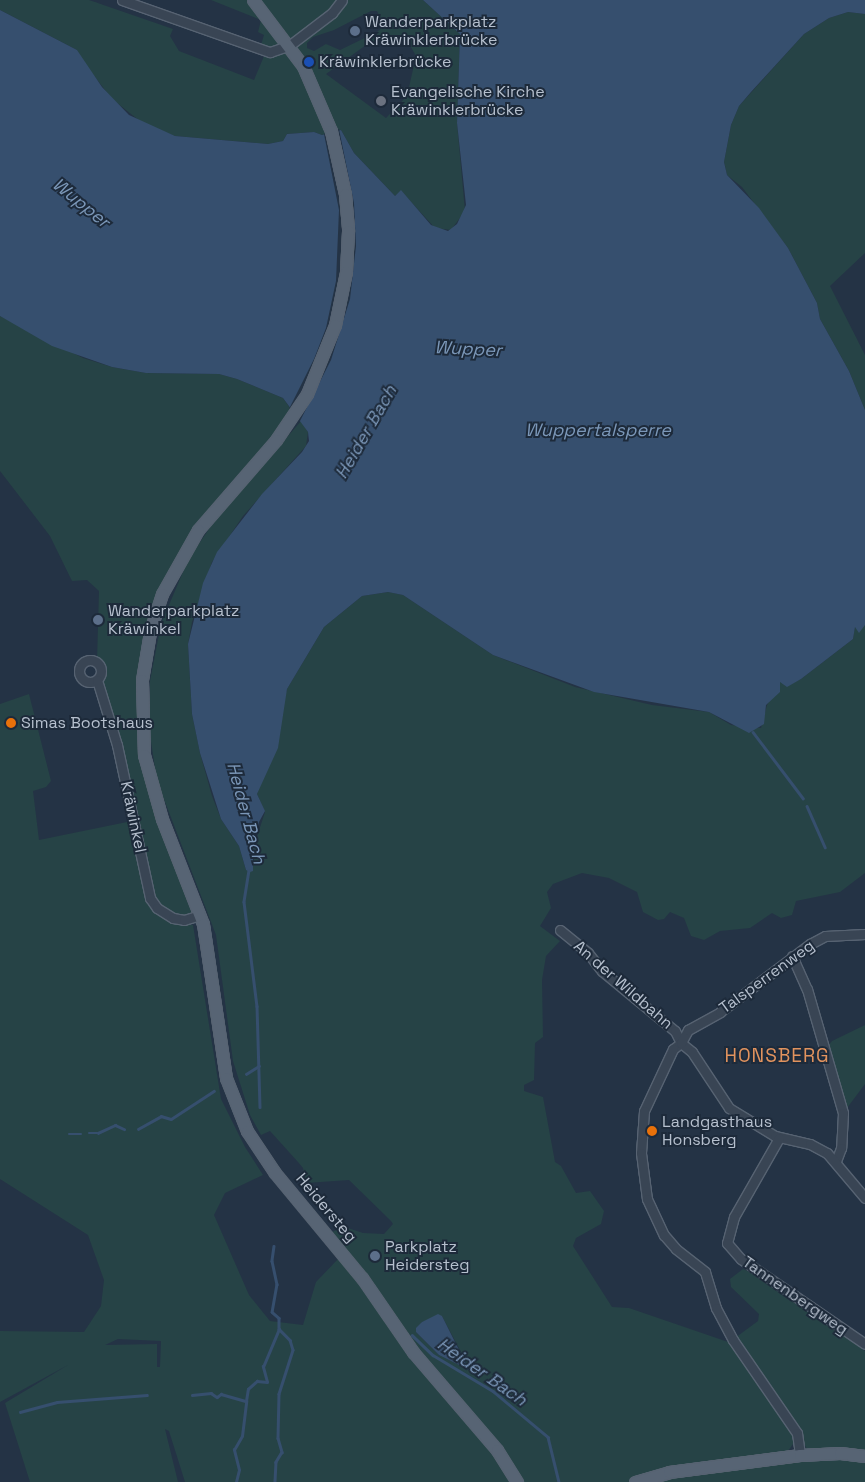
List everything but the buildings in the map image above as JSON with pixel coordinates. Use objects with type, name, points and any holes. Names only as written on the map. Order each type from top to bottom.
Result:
[{"type":"main road","name":"Heidersteg","points":[[253,0],[290,45],[311,81],[331,131],[347,212],[344,287],[335,325],[317,374],[276,440],[215,509],[186,547],[159,604],[144,662],[141,724],[148,775],[162,819],[200,915],[210,954],[226,1078],[247,1131],[275,1173],[356,1271],[413,1352],[497,1450],[517,1482]]},
{"type":"main road","points":[[635,1482],[669,1472],[800,1455],[840,1453],[865,1456]]},
{"type":"street","points":[[122,0],[266,52],[276,52],[290,45],[332,13],[342,0]]},
{"type":"street","name":"Kräwinkel","points":[[97,680],[121,764],[150,898],[157,908],[173,918],[184,920],[200,915]]},
{"type":"street","name":"An der Wildbahn","points":[[560,930],[588,953],[602,971],[675,1030],[681,1044],[692,1052],[729,1108],[779,1138]]},
{"type":"street","name":"Talsperrenweg","points":[[800,1455],[797,1433],[733,1340],[716,1308],[705,1272],[676,1250],[664,1235],[648,1199],[642,1153],[644,1111],[673,1049],[681,1044],[688,1030],[720,1012],[792,956],[825,936],[865,934]]},
{"type":"street","points":[[792,956],[807,989],[843,1113],[841,1148],[836,1161]]},
{"type":"street","points":[[779,1138],[810,1144],[836,1161],[865,1198]]},
{"type":"street","name":"Tannenbergweg","points":[[779,1138],[734,1217],[727,1243],[741,1259],[865,1344]]},
{"type":"green space","points":[[0,0],[89,0],[173,29],[170,36],[179,51],[254,80],[267,49],[261,45],[264,35],[258,32],[261,20],[211,0],[423,0],[460,34],[457,123],[465,211],[451,230],[435,228],[401,191],[395,196],[354,153],[341,130],[322,135],[314,132],[287,134],[283,141],[268,144],[175,136],[145,125],[112,99],[81,59],[77,50],[0,10]],"holes":[[[371,11],[377,11],[384,26],[377,32],[340,50],[326,44],[314,51],[307,48],[307,43],[313,37],[334,30]],[[394,36],[408,42],[416,56],[407,96],[386,118],[326,74],[366,45]]]},
{"type":"green space","points":[[848,12],[865,14],[865,253],[830,286],[865,355],[865,410],[849,371],[820,319],[817,303],[788,248],[742,187],[727,175],[724,162],[731,125],[739,106],[804,34],[829,18]]},
{"type":"green space","points":[[0,316],[83,358],[112,367],[146,373],[219,374],[237,379],[283,398],[295,415],[187,547],[147,646],[144,755],[200,915],[184,920],[154,905],[100,677],[101,668],[97,661],[99,591],[87,580],[72,581],[50,536],[0,471]]},
{"type":"green space","points":[[301,421],[308,432],[306,446],[243,516],[212,562],[192,622],[188,644],[192,714],[200,753],[212,796],[221,819],[239,846],[246,870],[254,860],[253,849],[265,812],[257,794],[287,689],[324,627],[362,596],[388,592],[403,595],[493,655],[575,687],[652,705],[709,712],[731,725],[761,728],[767,705],[780,682],[790,684],[801,679],[853,639],[855,626],[865,625],[865,873],[840,892],[796,901],[792,915],[781,918],[772,913],[750,928],[720,931],[704,940],[691,936],[684,918],[670,912],[664,919],[658,920],[643,912],[637,892],[609,878],[582,873],[553,884],[547,892],[551,908],[540,926],[560,941],[546,956],[542,980],[543,1037],[535,1043],[534,1080],[524,1085],[524,1091],[543,1097],[555,1162],[561,1166],[576,1193],[590,1191],[604,1211],[601,1224],[576,1238],[573,1246],[612,1307],[629,1308],[731,1343],[786,1419],[796,1440],[785,1455],[630,1482],[522,1482],[411,1345],[374,1286],[331,1233],[342,1226],[363,1233],[384,1234],[393,1224],[391,1221],[349,1180],[306,1183],[303,1168],[270,1131],[261,1135],[250,1115],[233,1061],[216,935],[157,781],[150,735],[150,681],[161,624],[188,560],[213,523]],"holes":[[[442,1316],[469,1370],[439,1355],[416,1332],[422,1322]]]},
{"type":"green space","points":[[29,694],[51,781],[46,787],[33,791],[39,840],[132,821],[156,911],[172,922],[193,925],[221,1099],[245,1147],[263,1175],[225,1193],[214,1215],[249,1295],[270,1321],[303,1325],[316,1282],[339,1258],[484,1438],[512,1482],[185,1482],[169,1431],[165,1429],[178,1482],[30,1482],[5,1403],[68,1365],[0,1402],[0,1331],[84,1332],[101,1306],[104,1280],[88,1235],[0,1179],[0,704]],"holes":[[[118,1339],[161,1341],[160,1367],[157,1367],[157,1344],[105,1345]]]},
{"type":"green space","points":[[865,1025],[865,1084],[844,1112],[825,1049],[832,1041]]},
{"type":"green space","points":[[743,1269],[759,1276],[865,1351],[865,1456],[807,1449],[735,1338],[758,1321],[759,1314],[731,1287],[730,1279]]},
{"type":"green space","points":[[842,1456],[865,1460],[865,1482],[635,1482]]},
{"type":"water","name":"Wuppertalsperre","points":[[423,0],[865,0],[865,14],[848,12],[829,18],[804,34],[751,92],[739,106],[731,125],[724,162],[727,175],[759,208],[788,248],[817,303],[820,319],[849,371],[865,410],[865,625],[859,633],[855,627],[853,639],[801,679],[787,687],[780,682],[780,692],[766,705],[764,724],[749,733],[709,712],[594,692],[493,655],[403,595],[388,592],[362,596],[324,627],[287,689],[278,748],[257,794],[265,811],[259,822],[253,849],[253,871],[250,872],[246,870],[239,846],[221,819],[200,753],[192,714],[188,644],[203,583],[217,552],[262,494],[302,452],[309,441],[308,432],[283,398],[237,379],[219,374],[146,373],[112,367],[52,346],[0,316],[0,10],[77,50],[102,87],[129,115],[175,136],[268,144],[283,141],[287,134],[314,132],[322,135],[341,130],[354,153],[395,196],[401,190],[431,225],[448,231],[457,224],[466,205],[457,123],[460,34]]},
{"type":"water","points":[[438,1314],[442,1316],[469,1370],[439,1355],[416,1332],[416,1328],[422,1322]]},
{"type":"pier","points":[[339,129],[354,203],[356,246],[350,299],[331,360],[299,423],[289,409],[314,359],[326,328],[336,281],[339,210],[324,134]]},
{"type":"waterway","points":[[753,732],[803,798]]},
{"type":"waterway","points":[[807,806],[825,847]]},
{"type":"waterway","name":"Heider Bach","points":[[249,870],[244,902],[257,1006],[260,1107]]},
{"type":"waterway","points":[[246,1074],[259,1066]]},
{"type":"waterway","points":[[138,1129],[161,1116],[171,1119],[214,1091]]},
{"type":"waterway","points":[[89,1133],[98,1133],[115,1125],[124,1129]]},
{"type":"waterway","points":[[69,1134],[81,1134]]},
{"type":"waterway","points":[[274,1246],[272,1261],[277,1284],[272,1312],[279,1318],[279,1329],[290,1340],[293,1350],[279,1394],[278,1438],[282,1452],[276,1462],[275,1482]]},
{"type":"waterway","points":[[192,1395],[211,1393],[217,1397],[221,1394],[246,1401],[248,1389],[257,1381],[267,1382],[263,1367],[279,1329]]},
{"type":"waterway","name":"Heider Bach","points":[[412,1335],[433,1355],[493,1391],[548,1437],[559,1482]]},
{"type":"waterway","points":[[20,1412],[57,1402],[147,1395]]},
{"type":"waterway","points":[[236,1482],[239,1470],[234,1450],[242,1436],[246,1401]]},
{"type":"place","name":"Wanderparkplatz Kräwinklerbrücke","points":[[355,31]]},
{"type":"place","name":"Kräwinklerbrücke","points":[[309,62]]},
{"type":"place","name":"Evangelische Kirche Kräwinklerbrücke","points":[[381,101]]},
{"type":"place","name":"Wanderparkplatz Kräwinkel","points":[[98,620]]},
{"type":"place","name":"Simas Bootshaus","points":[[11,723]]},
{"type":"place","name":"Landgasthaus Honsberg","points":[[652,1131]]},
{"type":"place","name":"Parkplatz Heidersteg","points":[[375,1256]]},
{"type":"district","name":"HONSBERG","points":[[777,1056]]},
{"type":"water label","name":"Wupper","points":[[81,203]]},
{"type":"water label","name":"Wupper","points":[[468,349]]}]
